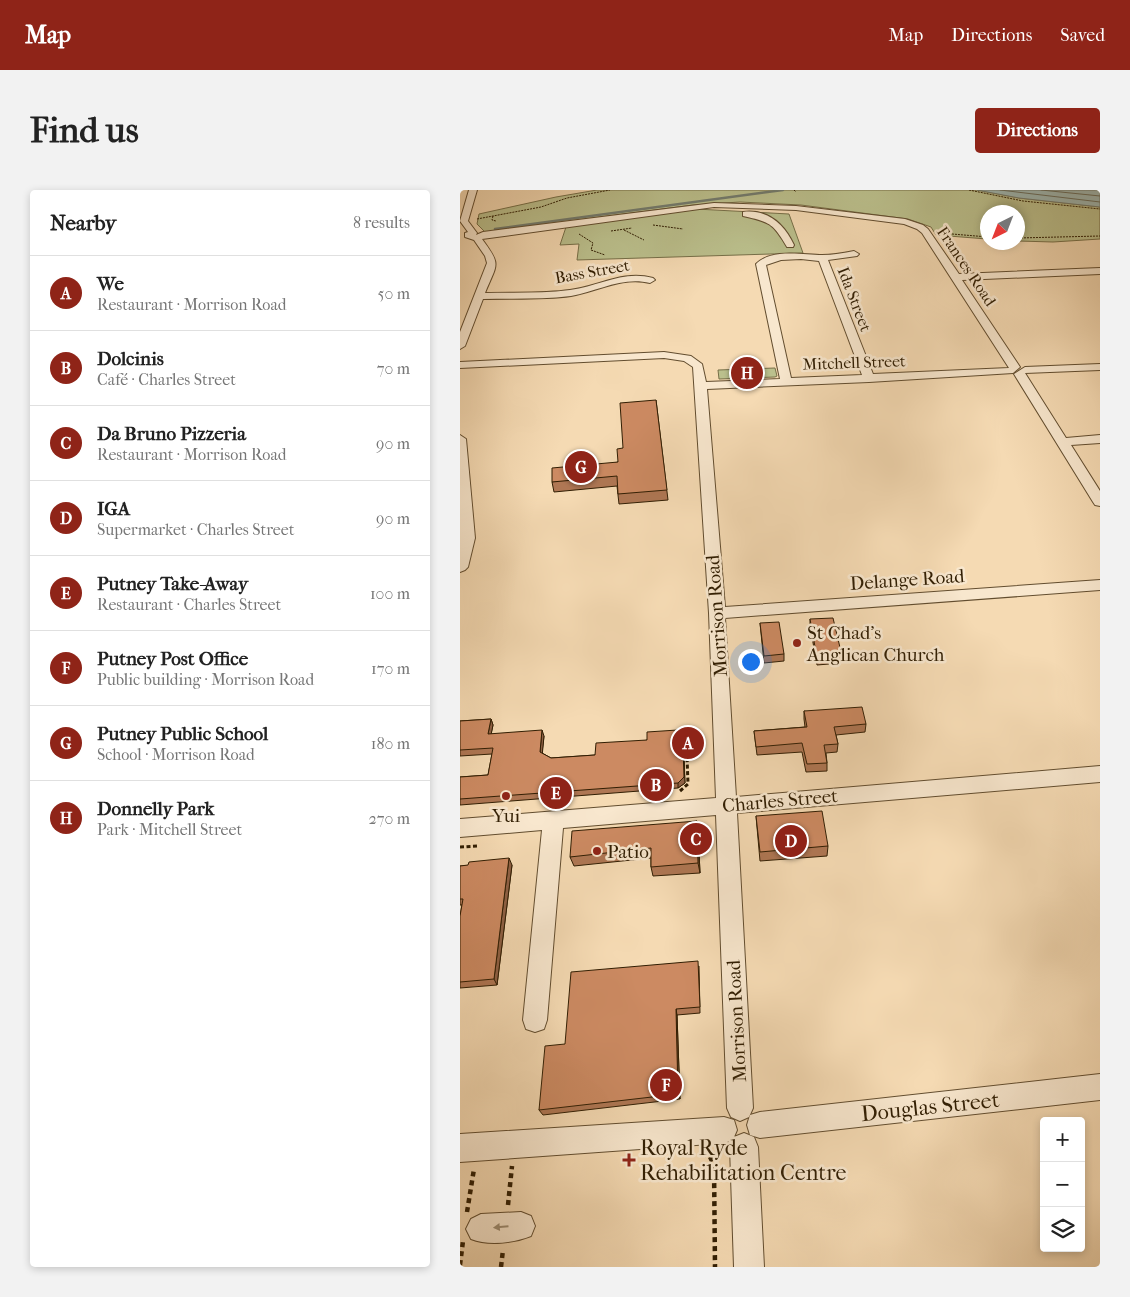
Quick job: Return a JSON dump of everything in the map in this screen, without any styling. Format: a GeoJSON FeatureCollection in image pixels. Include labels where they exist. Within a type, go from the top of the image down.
{"type":"FeatureCollection","features":[{"type":"Feature","properties":{"kind":"street"},"geometry":{"type":"LineString","coordinates":[[482,190],[473,191],[462,222],[490,256],[492,263],[460,347],[474,357],[494,362]]}},
{"type":"Feature","properties":{"kind":"street"},"geometry":{"type":"LineString","coordinates":[[725,205],[727,214],[757,216],[774,221],[784,230],[790,244]]}},
{"type":"Feature","properties":{"kind":"street","name":"Frances Road"},"geometry":{"type":"LineString","coordinates":[[472,235],[687,207],[725,205],[796,208],[881,218],[912,224],[925,232],[956,276],[1100,502]]}},
{"type":"Feature","properties":{"kind":"street"},"geometry":{"type":"LineString","coordinates":[[786,381],[761,264],[764,260],[774,258],[813,256],[823,259],[854,254]]}},
{"type":"Feature","properties":{"kind":"street","name":"Ida Street"},"geometry":{"type":"LineString","coordinates":[[823,259],[869,379]]}},
{"type":"Feature","properties":{"kind":"street"},"geometry":{"type":"LineString","coordinates":[[956,276],[1100,271]]}},
{"type":"Feature","properties":{"kind":"street","name":"Bass Street"},"geometry":{"type":"LineString","coordinates":[[480,296],[565,293],[585,290],[624,279],[644,278],[650,280]]}},
{"type":"Feature","properties":{"kind":"street","name":"Morrison Road"},"geometry":{"type":"LineString","coordinates":[[460,365],[672,355],[686,358],[698,366],[717,612],[750,1267]]}},
{"type":"Feature","properties":{"kind":"street","name":"Mitchell Street"},"geometry":{"type":"LineString","coordinates":[[701,386],[1100,367]]}},
{"type":"Feature","properties":{"kind":"street"},"geometry":{"type":"LineString","coordinates":[[460,439],[468,538],[460,567]]}},
{"type":"Feature","properties":{"kind":"street"},"geometry":{"type":"LineString","coordinates":[[1062,442],[1100,440]]}},
{"type":"Feature","properties":{"kind":"street","name":"Delange Road"},"geometry":{"type":"LineString","coordinates":[[717,612],[1100,585]]}},
{"type":"Feature","properties":{"kind":"street","name":"Charles Street"},"geometry":{"type":"LineString","coordinates":[[460,828],[726,804],[1100,774]]}},
{"type":"Feature","properties":{"kind":"street"},"geometry":{"type":"LineString","coordinates":[[535,1020],[553,820]]}},
{"type":"Feature","properties":{"kind":"street","name":"Douglas Street"},"geometry":{"type":"LineString","coordinates":[[462,1158],[1100,1086]]}},
{"type":"Feature","properties":{"kind":"path"},"geometry":{"type":"LineString","coordinates":[[477,219],[541,207],[566,198],[610,190]]}},
{"type":"Feature","properties":{"kind":"path"},"geometry":{"type":"LineString","coordinates":[[969,190],[1023,201],[1100,209]]}},
{"type":"Feature","properties":{"kind":"path"},"geometry":{"type":"LineString","coordinates":[[648,226],[663,225],[683,229]]}},
{"type":"Feature","properties":{"kind":"path"},"geometry":{"type":"LineString","coordinates":[[611,231],[636,228]]}},
{"type":"Feature","properties":{"kind":"path"},"geometry":{"type":"LineString","coordinates":[[623,230],[644,240]]}},
{"type":"Feature","properties":{"kind":"path"},"geometry":{"type":"LineString","coordinates":[[925,232],[980,236]]}},
{"type":"Feature","properties":{"kind":"path"},"geometry":{"type":"LineString","coordinates":[[576,233],[593,243],[591,250],[606,256]]}},
{"type":"Feature","properties":{"kind":"path"},"geometry":{"type":"LineString","coordinates":[[1025,238],[1100,236]]}},
{"type":"Feature","properties":{"kind":"path"},"geometry":{"type":"LineString","coordinates":[[680,791],[688,784],[687,757],[692,754],[701,753]]}},
{"type":"Feature","properties":{"kind":"path"},"geometry":{"type":"LineString","coordinates":[[693,1153],[702,1153],[710,1157],[714,1165],[716,1267]]}},
{"type":"Feature","properties":{"kind":"path"},"geometry":{"type":"LineString","coordinates":[[462,1158],[481,1165]]}},
{"type":"Feature","properties":{"kind":"path"},"geometry":{"type":"LineString","coordinates":[[501,1267],[503,1227],[512,1163],[504,1163]]}},
{"type":"Feature","properties":{"kind":"green space"},"geometry":{"type":"Polygon","coordinates":[[[597,190],[977,190],[1019,198],[1100,207],[1100,239],[1053,242],[1025,241],[1025,205],[980,205],[980,238],[936,235],[931,227],[908,219],[801,205],[740,202],[693,205],[485,232],[477,224],[479,214],[597,190]]]}},
{"type":"Feature","properties":{"kind":"green space"},"geometry":{"type":"Polygon","coordinates":[[[696,209],[789,214],[803,253],[577,260],[579,244],[560,245],[566,227],[696,209]]]}},
{"type":"Feature","properties":{"kind":"green space"},"geometry":{"type":"Polygon","coordinates":[[[775,368],[777,376],[775,377],[719,379],[718,370],[775,368]]]}},
{"type":"Feature","properties":{"kind":"water"},"geometry":{"type":"Polygon","coordinates":[[[977,190],[1100,190],[1100,207],[1019,198],[977,190]]]}},
{"type":"Feature","properties":{"kind":"building"},"geometry":{"type":"Polygon","coordinates":[[[656,400],[667,490],[618,494],[617,476],[552,482],[552,468],[618,462],[617,449],[623,448],[620,403],[656,400]]]}},
{"type":"Feature","properties":{"kind":"building"},"geometry":{"type":"Polygon","coordinates":[[[833,618],[842,656],[817,658],[810,619],[833,618]]]}},
{"type":"Feature","properties":{"kind":"building"},"geometry":{"type":"Polygon","coordinates":[[[779,622],[784,654],[764,656],[760,623],[779,622]]]}},
{"type":"Feature","properties":{"kind":"building"},"geometry":{"type":"Polygon","coordinates":[[[862,707],[866,724],[834,727],[838,744],[824,745],[827,763],[807,764],[802,743],[756,747],[754,731],[807,727],[804,711],[862,707]]]}},
{"type":"Feature","properties":{"kind":"building"},"geometry":{"type":"Polygon","coordinates":[[[491,719],[488,734],[542,730],[540,752],[551,758],[595,755],[596,743],[647,740],[647,732],[693,729],[694,745],[683,746],[684,777],[678,783],[460,799],[460,777],[488,775],[493,748],[460,750],[460,721],[491,719]]]}},
{"type":"Feature","properties":{"kind":"building"},"geometry":{"type":"Polygon","coordinates":[[[822,811],[828,846],[760,852],[756,816],[822,811]]]}},
{"type":"Feature","properties":{"kind":"building"},"geometry":{"type":"Polygon","coordinates":[[[697,821],[698,863],[651,867],[651,848],[570,857],[572,831],[697,821]]]}},
{"type":"Feature","properties":{"kind":"building"},"geometry":{"type":"Polygon","coordinates":[[[509,858],[494,979],[460,982],[460,916],[463,899],[460,899],[460,866],[468,865],[469,862],[509,858]]]}},
{"type":"Feature","properties":{"kind":"building"},"geometry":{"type":"Polygon","coordinates":[[[698,961],[700,1007],[676,1009],[678,1094],[539,1110],[545,1046],[565,1044],[571,972],[698,961]]]}},
{"type":"Feature","properties":{"kind":"waterway"},"geometry":{"type":"LineString","coordinates":[[495,229],[783,190]]}},
{"type":"Feature","properties":{"kind":"place","name":"Donnelly Park"},"geometry":{"type":"Point","coordinates":[747,373]}},
{"type":"Feature","properties":{"kind":"place","name":"Putney Public School"},"geometry":{"type":"Point","coordinates":[581,467]}},
{"type":"Feature","properties":{"kind":"place","name":"St Chad's Anglican Church"},"geometry":{"type":"Point","coordinates":[797,643]}},
{"type":"Feature","properties":{"kind":"place","name":"We"},"geometry":{"type":"Point","coordinates":[688,743]}},
{"type":"Feature","properties":{"kind":"place","name":"Dolcinis"},"geometry":{"type":"Point","coordinates":[656,785]}},
{"type":"Feature","properties":{"kind":"place","name":"Putney Take-Away"},"geometry":{"type":"Point","coordinates":[556,793]}},
{"type":"Feature","properties":{"kind":"place","name":"Yui"},"geometry":{"type":"Point","coordinates":[506,796]}},
{"type":"Feature","properties":{"kind":"place","name":"Da Bruno Pizzeria"},"geometry":{"type":"Point","coordinates":[696,839]}},
{"type":"Feature","properties":{"kind":"place","name":"IGA"},"geometry":{"type":"Point","coordinates":[791,841]}},
{"type":"Feature","properties":{"kind":"place","name":"Patio"},"geometry":{"type":"Point","coordinates":[597,851]}},
{"type":"Feature","properties":{"kind":"place","name":"Putney Post Office"},"geometry":{"type":"Point","coordinates":[666,1085]}},
{"type":"Feature","properties":{"kind":"place","name":"Royal Ryde Rehabilitation Centre"},"geometry":{"type":"Point","coordinates":[629,1160]}}]}
